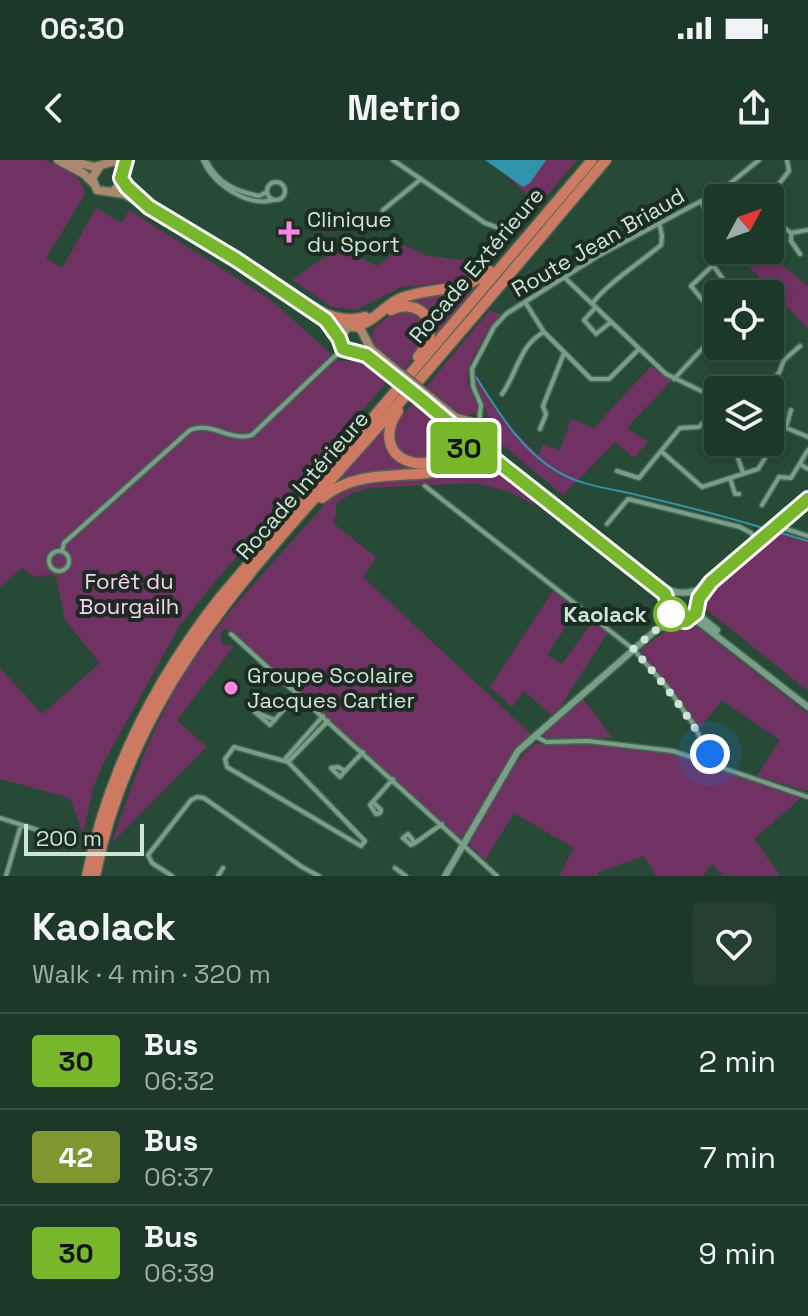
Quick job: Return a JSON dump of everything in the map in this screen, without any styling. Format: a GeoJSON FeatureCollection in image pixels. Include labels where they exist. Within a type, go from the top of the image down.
{"type":"FeatureCollection","features":[{"type":"Feature","properties":{"kind":"highway","name":"Rocade Extérieure"},"geometry":{"type":"LineString","coordinates":[[87,876],[99,825],[119,767],[160,683],[219,599],[592,160]]}},
{"type":"Feature","properties":{"kind":"highway","name":"Rocade Intérieure"},"geometry":{"type":"LineString","coordinates":[[95,876],[116,796],[154,711],[196,643],[277,543],[606,160]]}},
{"type":"Feature","properties":{"kind":"highway"},"geometry":{"type":"LineString","coordinates":[[279,288],[329,317],[346,320],[371,314],[393,298],[455,289],[477,280],[492,270],[512,249],[519,247]]}},
{"type":"Feature","properties":{"kind":"highway"},"geometry":{"type":"LineString","coordinates":[[352,327],[369,322],[395,301],[421,294]]}},
{"type":"Feature","properties":{"kind":"highway"},"geometry":{"type":"LineString","coordinates":[[366,338],[376,321],[393,308],[409,306],[423,313],[430,329],[428,340],[401,385]]}},
{"type":"Feature","properties":{"kind":"highway"},"geometry":{"type":"LineString","coordinates":[[442,352],[393,417],[389,441],[398,456],[417,464],[438,459],[452,446],[457,434]]}},
{"type":"Feature","properties":{"kind":"highway"},"geometry":{"type":"LineString","coordinates":[[418,473],[470,449]]}},
{"type":"Feature","properties":{"kind":"highway"},"geometry":{"type":"LineString","coordinates":[[277,543],[284,540],[335,488],[365,478],[435,471],[473,458],[492,462],[519,479]]}},
{"type":"Feature","properties":{"kind":"main road"},"geometry":{"type":"LineString","coordinates":[[58,160],[84,174],[101,192],[124,194],[149,207],[326,320],[352,327],[366,338],[371,349],[393,372]]}},
{"type":"Feature","properties":{"kind":"main road"},"geometry":{"type":"LineString","coordinates":[[68,160],[86,166],[116,167],[127,187],[149,207]]}},
{"type":"Feature","properties":{"kind":"main road"},"geometry":{"type":"LineString","coordinates":[[93,183],[93,173],[103,165],[119,160]]}},
{"type":"Feature","properties":{"kind":"main road"},"geometry":{"type":"LineString","coordinates":[[112,192],[119,186],[126,160]]}},
{"type":"Feature","properties":{"kind":"main road"},"geometry":{"type":"LineString","coordinates":[[326,320],[344,348],[366,355],[456,418],[475,420],[484,428],[489,448],[543,497]]}},
{"type":"Feature","properties":{"kind":"main road"},"geometry":{"type":"LineString","coordinates":[[344,348],[352,327]]}},
{"type":"Feature","properties":{"kind":"main road"},"geometry":{"type":"LineString","coordinates":[[344,348],[363,348],[366,338]]}},
{"type":"Feature","properties":{"kind":"main road"},"geometry":{"type":"LineString","coordinates":[[423,396],[451,424],[459,444],[485,452],[665,594],[669,610],[656,630]]}},
{"type":"Feature","properties":{"kind":"main road"},"geometry":{"type":"LineString","coordinates":[[457,434],[460,426],[475,420]]}},
{"type":"Feature","properties":{"kind":"main road"},"geometry":{"type":"LineString","coordinates":[[470,449],[482,445],[485,437]]}},
{"type":"Feature","properties":{"kind":"main road"},"geometry":{"type":"LineString","coordinates":[[636,573],[671,592],[697,591],[808,499]]}},
{"type":"Feature","properties":{"kind":"main road"},"geometry":{"type":"LineString","coordinates":[[690,619],[711,582]]}},
{"type":"Feature","properties":{"kind":"main road"},"geometry":{"type":"LineString","coordinates":[[689,592],[698,605],[700,616],[808,704]]}},
{"type":"Feature","properties":{"kind":"main road"},"geometry":{"type":"LineString","coordinates":[[669,601],[676,593]]}},
{"type":"Feature","properties":{"kind":"main road"},"geometry":{"type":"LineString","coordinates":[[669,610],[678,620]]}},
{"type":"Feature","properties":{"kind":"main road"},"geometry":{"type":"LineString","coordinates":[[445,876],[512,759],[656,630],[678,620],[696,620],[808,704]]}},
{"type":"Feature","properties":{"kind":"street"},"geometry":{"type":"LineString","coordinates":[[205,160],[213,174],[233,189],[259,196],[267,192],[274,182],[284,187],[283,197],[257,200],[221,185],[213,178],[205,160]]}},
{"type":"Feature","properties":{"kind":"street"},"geometry":{"type":"LineString","coordinates":[[393,160],[485,223],[502,229]]}},
{"type":"Feature","properties":{"kind":"street","name":"Route Jean Briaud"},"geometry":{"type":"LineString","coordinates":[[475,420],[480,400],[471,378],[472,369],[494,327],[506,314],[659,222],[725,188],[759,160]]}},
{"type":"Feature","properties":{"kind":"street"},"geometry":{"type":"LineString","coordinates":[[779,184],[789,171],[787,160]]}},
{"type":"Feature","properties":{"kind":"street"},"geometry":{"type":"LineString","coordinates":[[383,210],[421,179]]}},
{"type":"Feature","properties":{"kind":"street"},"geometry":{"type":"LineString","coordinates":[[267,192],[273,200]]}},
{"type":"Feature","properties":{"kind":"street"},"geometry":{"type":"LineString","coordinates":[[701,201],[704,207]]}},
{"type":"Feature","properties":{"kind":"street"},"geometry":{"type":"LineString","coordinates":[[611,322],[596,334],[584,320],[600,292],[661,245],[659,222]]}},
{"type":"Feature","properties":{"kind":"street"},"geometry":{"type":"LineString","coordinates":[[784,228],[791,233],[808,230]]}},
{"type":"Feature","properties":{"kind":"street"},"geometry":{"type":"LineString","coordinates":[[791,233],[791,241],[800,254]]}},
{"type":"Feature","properties":{"kind":"street"},"geometry":{"type":"LineString","coordinates":[[704,301],[691,286],[713,265],[724,280]]}},
{"type":"Feature","properties":{"kind":"street"},"geometry":{"type":"LineString","coordinates":[[564,277],[674,379],[704,393]]}},
{"type":"Feature","properties":{"kind":"street"},"geometry":{"type":"LineString","coordinates":[[525,302],[544,332],[591,379],[609,379],[639,349]]}},
{"type":"Feature","properties":{"kind":"street"},"geometry":{"type":"LineString","coordinates":[[502,394],[513,380],[515,365],[537,336],[544,332]]}},
{"type":"Feature","properties":{"kind":"street"},"geometry":{"type":"LineString","coordinates":[[776,376],[784,360],[800,346]]}},
{"type":"Feature","properties":{"kind":"street"},"geometry":{"type":"LineString","coordinates":[[674,379],[704,347]]}},
{"type":"Feature","properties":{"kind":"street"},"geometry":{"type":"LineString","coordinates":[[62,551],[64,543],[190,430],[199,426],[238,437],[252,435],[344,348]]}},
{"type":"Feature","properties":{"kind":"street"},"geometry":{"type":"LineString","coordinates":[[540,429],[546,414],[543,406],[564,353]]}},
{"type":"Feature","properties":{"kind":"street"},"geometry":{"type":"LineString","coordinates":[[791,410],[784,427],[808,437]]}},
{"type":"Feature","properties":{"kind":"street"},"geometry":{"type":"LineString","coordinates":[[617,471],[639,478],[680,428],[699,427],[704,421]]}},
{"type":"Feature","properties":{"kind":"street"},"geometry":{"type":"LineString","coordinates":[[762,505],[779,477],[791,478],[808,450]]}},
{"type":"Feature","properties":{"kind":"street"},"geometry":{"type":"LineString","coordinates":[[661,451],[702,487],[758,469],[766,456]]}},
{"type":"Feature","properties":{"kind":"street"},"geometry":{"type":"LineString","coordinates":[[737,456],[743,473]]}},
{"type":"Feature","properties":{"kind":"street"},"geometry":{"type":"LineString","coordinates":[[800,464],[808,469]]}},
{"type":"Feature","properties":{"kind":"street"},"geometry":{"type":"LineString","coordinates":[[730,478],[735,494],[739,494]]}},
{"type":"Feature","properties":{"kind":"street"},"geometry":{"type":"LineString","coordinates":[[425,486],[633,649],[667,687],[694,725],[713,764]]}},
{"type":"Feature","properties":{"kind":"street"},"geometry":{"type":"LineString","coordinates":[[607,524],[628,499],[740,527],[757,541]]}},
{"type":"Feature","properties":{"kind":"street"},"geometry":{"type":"LineString","coordinates":[[776,524],[808,536]]}},
{"type":"Feature","properties":{"kind":"street"},"geometry":{"type":"LineString","coordinates":[[54,551],[62,551],[68,556],[68,565],[56,571],[50,567],[49,556],[54,551]]}},
{"type":"Feature","properties":{"kind":"street"},"geometry":{"type":"LineString","coordinates":[[231,634],[497,876]]}},
{"type":"Feature","properties":{"kind":"street"},"geometry":{"type":"LineString","coordinates":[[275,720],[298,694]]}},
{"type":"Feature","properties":{"kind":"street"},"geometry":{"type":"LineString","coordinates":[[286,761],[323,716]]}},
{"type":"Feature","properties":{"kind":"street"},"geometry":{"type":"LineString","coordinates":[[286,761],[328,721]]}},
{"type":"Feature","properties":{"kind":"street"},"geometry":{"type":"LineString","coordinates":[[535,736],[546,742],[588,741],[673,751],[808,797]]}},
{"type":"Feature","properties":{"kind":"street"},"geometry":{"type":"LineString","coordinates":[[234,747],[286,761],[355,831],[365,841],[361,846],[225,763],[234,747]]}},
{"type":"Feature","properties":{"kind":"street"},"geometry":{"type":"LineString","coordinates":[[345,771],[363,752]]}},
{"type":"Feature","properties":{"kind":"street"},"geometry":{"type":"LineString","coordinates":[[373,802],[393,779]]}},
{"type":"Feature","properties":{"kind":"street"},"geometry":{"type":"LineString","coordinates":[[172,876],[152,863],[148,855],[191,800],[197,797],[204,798],[319,876]]}},
{"type":"Feature","properties":{"kind":"street"},"geometry":{"type":"LineString","coordinates":[[0,818],[44,832]]}},
{"type":"Feature","properties":{"kind":"street"},"geometry":{"type":"LineString","coordinates":[[415,843],[442,824]]}},
{"type":"Feature","properties":{"kind":"street"},"geometry":{"type":"LineString","coordinates":[[6,876],[21,825]]}},
{"type":"Feature","properties":{"kind":"street"},"geometry":{"type":"LineString","coordinates":[[348,838],[354,837],[355,831]]}},
{"type":"Feature","properties":{"kind":"street"},"geometry":{"type":"LineString","coordinates":[[296,876],[302,867]]}},
{"type":"Feature","properties":{"kind":"street"},"geometry":{"type":"LineString","coordinates":[[218,876],[223,868]]}},
{"type":"Feature","properties":{"kind":"street"},"geometry":{"type":"LineString","coordinates":[[395,868],[406,876]]}},
{"type":"Feature","properties":{"kind":"green space","name":"Forêt du Bourgailh"},"geometry":{"type":"Polygon","coordinates":[[[0,160],[45,160],[65,168],[81,183],[84,196],[46,258],[62,268],[96,208],[122,223],[129,210],[270,299],[339,361],[361,361],[386,383],[179,627],[103,764],[93,788],[83,834],[70,798],[0,779],[0,668],[42,714],[100,663],[65,620],[56,577],[50,574],[35,576],[22,568],[0,587],[0,160]]]}},
{"type":"Feature","properties":{"kind":"green space"},"geometry":{"type":"Polygon","coordinates":[[[489,160],[577,160],[539,205],[489,160]]]}},
{"type":"Feature","properties":{"kind":"green space"},"geometry":{"type":"Polygon","coordinates":[[[404,245],[425,255],[487,264],[468,278],[452,283],[401,287],[356,310],[332,307],[292,280],[332,254],[350,254],[377,266],[404,245]]]}},
{"type":"Feature","properties":{"kind":"green space"},"geometry":{"type":"Polygon","coordinates":[[[747,264],[781,264],[808,286],[808,329],[784,304],[784,280],[762,280],[747,264]]]}},
{"type":"Feature","properties":{"kind":"green space"},"geometry":{"type":"Polygon","coordinates":[[[485,278],[431,341],[429,317],[395,304],[485,278]]]}},
{"type":"Feature","properties":{"kind":"green space"},"geometry":{"type":"Polygon","coordinates":[[[396,310],[416,311],[427,326],[423,345],[404,370],[370,341],[374,328],[396,310]]]}},
{"type":"Feature","properties":{"kind":"green space"},"geometry":{"type":"Polygon","coordinates":[[[490,310],[500,315],[469,367],[468,384],[475,398],[477,413],[461,416],[425,388],[490,310]]]}},
{"type":"Feature","properties":{"kind":"green space"},"geometry":{"type":"Polygon","coordinates":[[[478,366],[477,377],[505,422],[538,455],[543,444],[560,450],[571,419],[594,428],[651,366],[671,381],[627,428],[648,442],[634,458],[615,442],[563,495],[495,439],[475,382],[478,366]]]}},
{"type":"Feature","properties":{"kind":"green space"},"geometry":{"type":"Polygon","coordinates":[[[415,401],[449,429],[452,437],[429,458],[408,456],[394,442],[395,427],[415,401]]]}},
{"type":"Feature","properties":{"kind":"green space"},"geometry":{"type":"Polygon","coordinates":[[[389,420],[390,450],[433,465],[333,485],[389,420]]]}},
{"type":"Feature","properties":{"kind":"green space"},"geometry":{"type":"Polygon","coordinates":[[[470,465],[494,469],[533,497],[534,505],[510,492],[475,483],[370,488],[352,493],[336,504],[333,523],[376,557],[363,577],[531,734],[512,759],[463,843],[225,629],[220,634],[222,644],[234,646],[177,720],[207,747],[112,843],[148,746],[183,676],[228,615],[325,504],[351,487],[364,483],[434,477],[470,465]]]}},
{"type":"Feature","properties":{"kind":"green space"},"geometry":{"type":"Polygon","coordinates":[[[776,532],[808,542],[808,691],[706,609],[708,599],[723,578],[776,532]]]}},
{"type":"Feature","properties":{"kind":"green space"},"geometry":{"type":"Polygon","coordinates":[[[554,589],[578,608],[547,655],[562,664],[593,621],[608,632],[559,709],[551,715],[524,691],[512,707],[490,687],[554,589]]]}},
{"type":"Feature","properties":{"kind":"green space"},"geometry":{"type":"Polygon","coordinates":[[[696,626],[808,714],[806,791],[757,776],[780,740],[722,700],[700,728],[640,650],[672,627],[679,630],[696,626]]]}},
{"type":"Feature","properties":{"kind":"green space"},"geometry":{"type":"Polygon","coordinates":[[[583,699],[613,738],[546,738],[543,735],[583,699]]]}},
{"type":"Feature","properties":{"kind":"green space"},"geometry":{"type":"Polygon","coordinates":[[[535,744],[589,744],[670,752],[802,797],[754,839],[781,876],[724,876],[712,864],[703,876],[656,876],[644,856],[599,872],[597,876],[559,876],[574,848],[514,813],[485,860],[470,845],[469,839],[515,763],[535,744]]]}},
{"type":"Feature","properties":{"kind":"water"},"geometry":{"type":"Polygon","coordinates":[[[485,160],[546,160],[530,183],[523,187],[485,160]]]}},
{"type":"Feature","properties":{"kind":"waterway"},"geometry":{"type":"LineString","coordinates":[[476,377],[523,443],[560,473],[588,484],[763,528]]}},
{"type":"Feature","properties":{"kind":"waterway"},"geometry":{"type":"LineString","coordinates":[[778,532],[808,541]]}},
{"type":"Feature","properties":{"kind":"bus line","name":"30"},"geometry":{"type":"LineString","coordinates":[[126,160],[121,178],[149,207],[237,260],[326,320],[343,349],[366,355],[420,398],[451,424],[459,444],[470,450],[485,452],[665,594],[669,610],[678,620],[686,621],[694,617],[699,598],[711,582],[808,499]]}},
{"type":"Feature","properties":{"kind":"place","name":"Clinique du Sport"},"geometry":{"type":"Point","coordinates":[289,232]}},
{"type":"Feature","properties":{"kind":"place","name":"Kaolack"},"geometry":{"type":"Point","coordinates":[671,614]}},
{"type":"Feature","properties":{"kind":"place","name":"Groupe Scolaire Jacques Cartier"},"geometry":{"type":"Point","coordinates":[231,688]}},
{"type":"Feature","properties":{"kind":"route"},"geometry":{"type":"LineString","coordinates":[[671,614],[669,610],[656,630],[633,649],[667,687],[710,754]]}}]}
